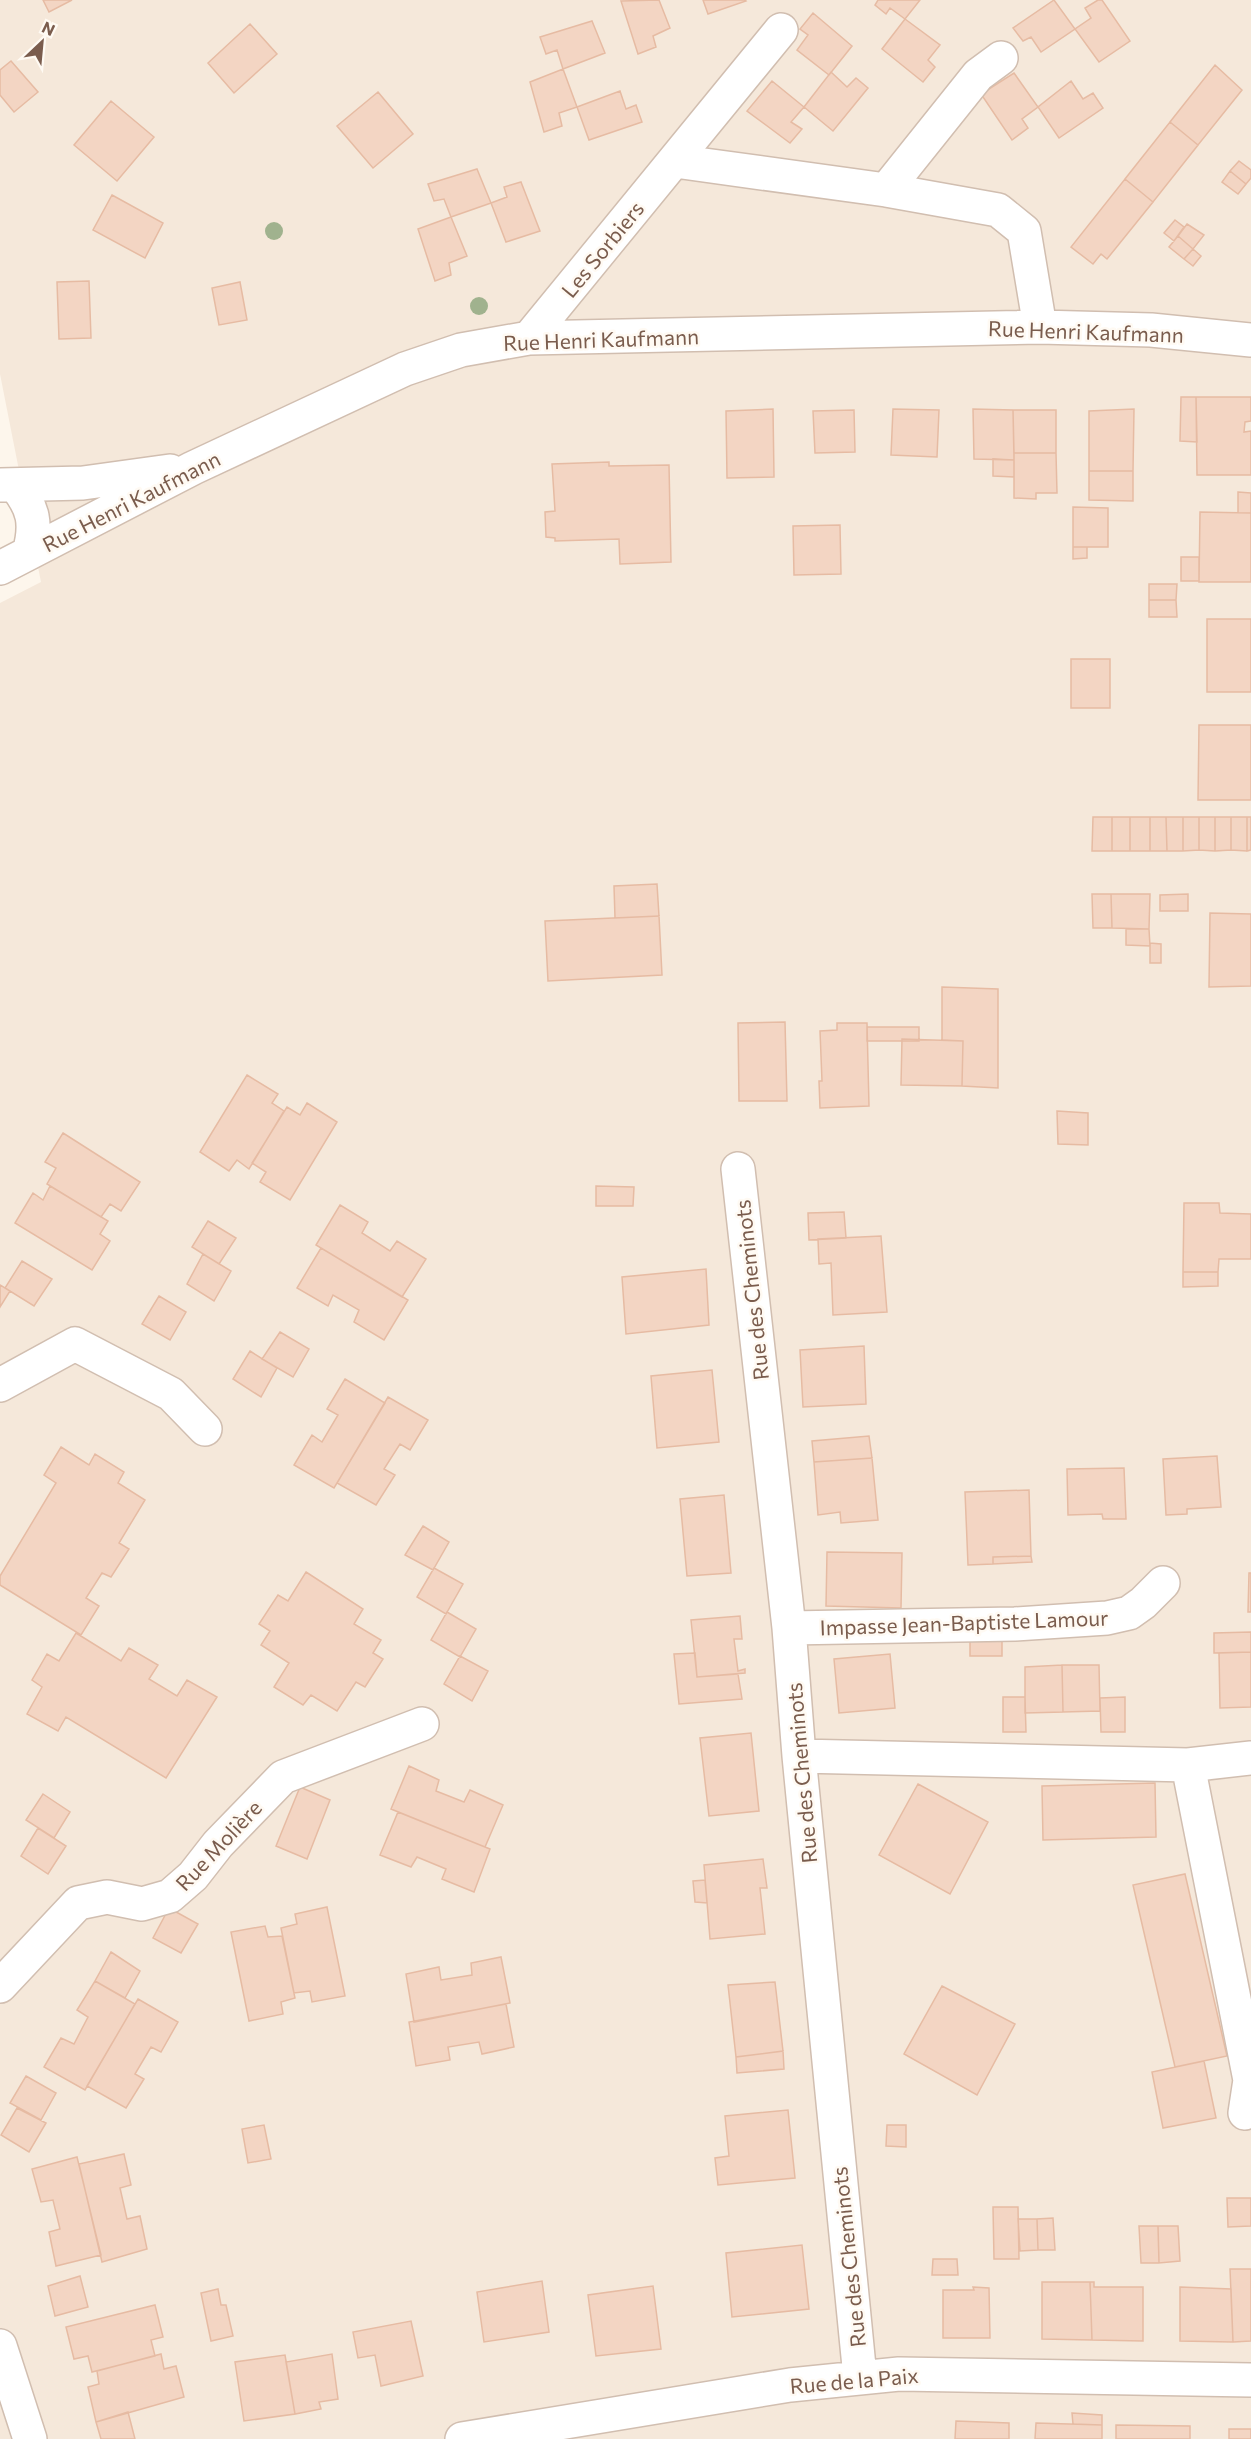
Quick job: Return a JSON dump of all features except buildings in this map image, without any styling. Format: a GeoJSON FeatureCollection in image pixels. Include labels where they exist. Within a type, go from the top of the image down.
{"type":"FeatureCollection","features":[{"type":"Feature","properties":{"kind":"street","name":"Les Sorbiers"},"geometry":{"type":"LineString","coordinates":[[530,338],[781,30]]}},
{"type":"Feature","properties":{"kind":"street"},"geometry":{"type":"LineString","coordinates":[[886,190],[978,75],[1001,58]]}},
{"type":"Feature","properties":{"kind":"street"},"geometry":{"type":"LineString","coordinates":[[675,161],[886,190],[998,210],[1024,231],[1040,327]]}},
{"type":"Feature","properties":{"kind":"street","name":"Rue Henri Kaufmann"},"geometry":{"type":"LineString","coordinates":[[0,568],[193,468],[414,365],[460,350],[530,338],[1040,327],[1151,330],[1251,340]]}},
{"type":"Feature","properties":{"kind":"street"},"geometry":{"type":"LineString","coordinates":[[7,485],[83,483],[193,468]]}},
{"type":"Feature","properties":{"kind":"street"},"geometry":{"type":"LineString","coordinates":[[7,485],[28,501],[33,521],[33,540],[29,553]]}},
{"type":"Feature","properties":{"kind":"street","name":"Rue des Cheminots"},"geometry":{"type":"LineString","coordinates":[[738,1169],[789,1628],[799,1756],[860,2377]]}},
{"type":"Feature","properties":{"kind":"street"},"geometry":{"type":"LineString","coordinates":[[0,1385],[75,1344],[171,1394],[205,1429]]}},
{"type":"Feature","properties":{"kind":"street","name":"Impasse Jean-Baptiste Lamour"},"geometry":{"type":"LineString","coordinates":[[789,1628],[1015,1624],[1107,1617],[1129,1613],[1163,1583]]}},
{"type":"Feature","properties":{"kind":"street","name":"Rue Molière"},"geometry":{"type":"LineString","coordinates":[[0,1986],[78,1903],[107,1897],[142,1904],[170,1896],[193,1876],[218,1844],[283,1777],[422,1724]]}},
{"type":"Feature","properties":{"kind":"street"},"geometry":{"type":"LineString","coordinates":[[799,1756],[1188,1765],[1251,1758]]}},
{"type":"Feature","properties":{"kind":"street"},"geometry":{"type":"LineString","coordinates":[[1188,1765],[1250,2080],[1245,2113]]}},
{"type":"Feature","properties":{"kind":"street"},"geometry":{"type":"LineString","coordinates":[[0,2346],[30,2439]]}},
{"type":"Feature","properties":{"kind":"street","name":"Rue de la Paix"},"geometry":{"type":"LineString","coordinates":[[462,2439],[790,2385],[860,2377],[930,2374],[1251,2380]]}},
{"type":"Feature","properties":{"kind":"shaded area"},"geometry":{"type":"Polygon","coordinates":[[[0,0],[1251,0],[1251,2439],[0,2439],[0,603],[41,582],[0,374],[0,0]]]}}]}
